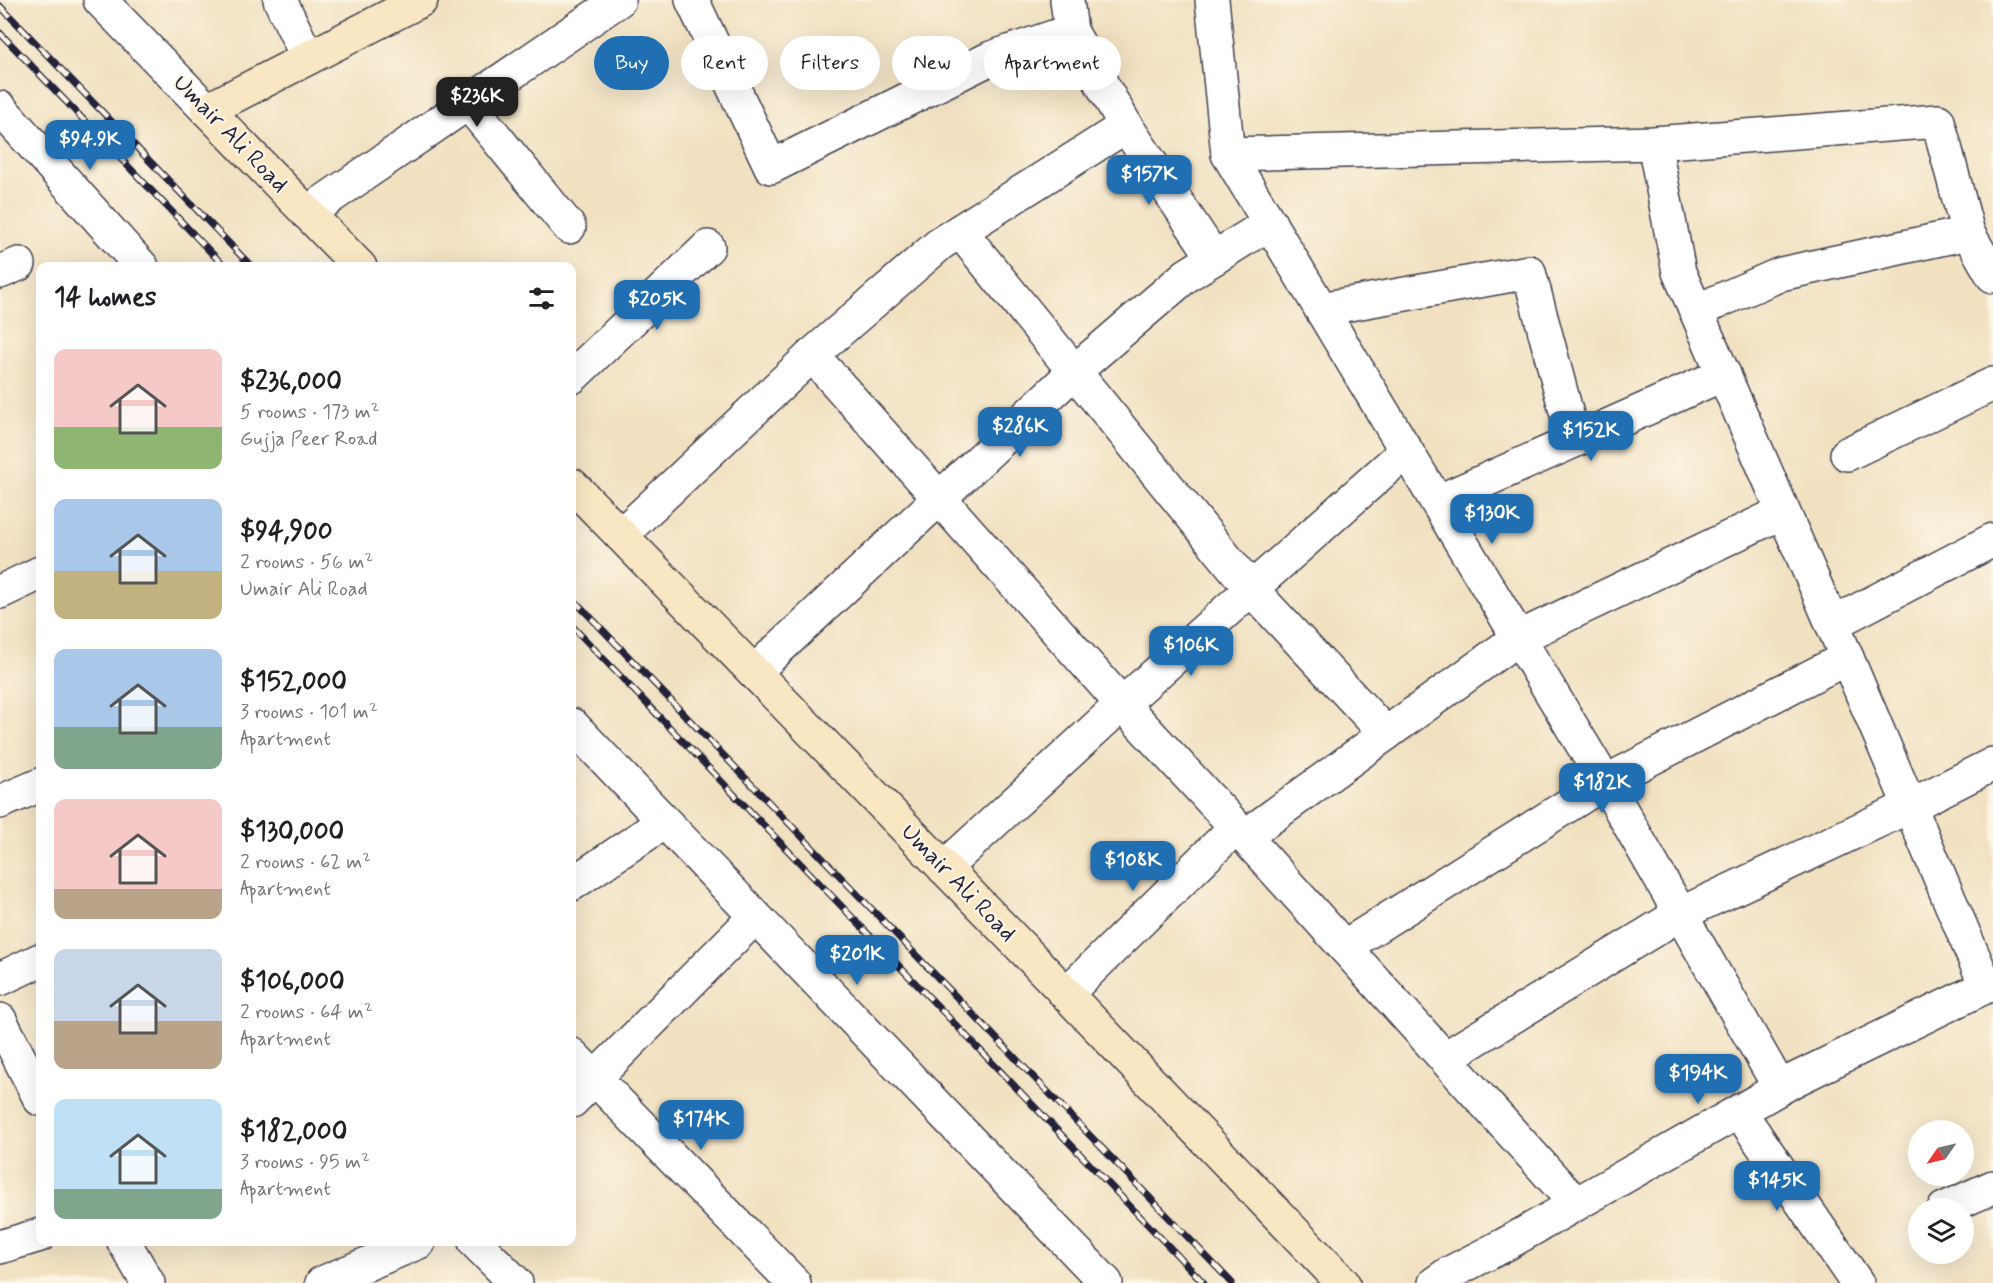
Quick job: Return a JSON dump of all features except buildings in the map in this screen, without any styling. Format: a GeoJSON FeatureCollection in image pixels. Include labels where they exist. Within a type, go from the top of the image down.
{"type":"FeatureCollection","features":[{"type":"Feature","properties":{"kind":"street","name":"Umair Ali Road"},"geometry":{"type":"LineString","coordinates":[[100,0],[355,262]]}},
{"type":"Feature","properties":{"kind":"street"},"geometry":{"type":"LineString","coordinates":[[280,0],[308,58]]}},
{"type":"Feature","properties":{"kind":"street"},"geometry":{"type":"LineString","coordinates":[[207,110],[421,0]]}},
{"type":"Feature","properties":{"kind":"street"},"geometry":{"type":"LineString","coordinates":[[308,213],[619,0]]}},
{"type":"Feature","properties":{"kind":"street"},"geometry":{"type":"LineString","coordinates":[[692,0],[771,167],[991,58],[1069,16],[1126,126],[1214,258]]}},
{"type":"Feature","properties":{"kind":"street"},"geometry":{"type":"LineString","coordinates":[[1212,0],[1228,154],[1605,782],[1780,1088]]}},
{"type":"Feature","properties":{"kind":"street"},"geometry":{"type":"LineString","coordinates":[[468,103],[569,227]]}},
{"type":"Feature","properties":{"kind":"street"},"geometry":{"type":"LineString","coordinates":[[0,108],[138,262]]}},
{"type":"Feature","properties":{"kind":"street"},"geometry":{"type":"LineString","coordinates":[[1228,154],[1654,143],[1938,122],[1968,233],[1993,276]]}},
{"type":"Feature","properties":{"kind":"street"},"geometry":{"type":"LineString","coordinates":[[621,535],[812,355],[940,243],[1126,126]]}},
{"type":"Feature","properties":{"kind":"street"},"geometry":{"type":"LineString","coordinates":[[1435,1283],[1780,1088],[1990,984],[1910,806],[1679,272],[1654,143]]}},
{"type":"Feature","properties":{"kind":"street"},"geometry":{"type":"LineString","coordinates":[[754,672],[1075,371],[1187,275],[1270,223]]}},
{"type":"Feature","properties":{"kind":"street"},"geometry":{"type":"LineString","coordinates":[[960,231],[1252,590],[1386,734]]}},
{"type":"Feature","properties":{"kind":"street"},"geometry":{"type":"LineString","coordinates":[[1696,311],[1781,274],[1968,233]]}},
{"type":"Feature","properties":{"kind":"street"},"geometry":{"type":"LineString","coordinates":[[576,373],[708,247]]}},
{"type":"Feature","properties":{"kind":"street"},"geometry":{"type":"LineString","coordinates":[[1321,309],[1529,272],[1574,441]]}},
{"type":"Feature","properties":{"kind":"street"},"geometry":{"type":"LineString","coordinates":[[812,355],[1122,704],[1576,1204]]}},
{"type":"Feature","properties":{"kind":"street"},"geometry":{"type":"LineString","coordinates":[[1437,502],[1724,374]]}},
{"type":"Feature","properties":{"kind":"street"},"geometry":{"type":"LineString","coordinates":[[1847,454],[1993,384]]}},
{"type":"Feature","properties":{"kind":"street"},"geometry":{"type":"LineString","coordinates":[[944,868],[1122,704],[1406,451]]}},
{"type":"Feature","properties":{"kind":"street","name":"Umair Ali Road"},"geometry":{"type":"LineString","coordinates":[[576,489],[1343,1283]]}},
{"type":"Feature","properties":{"kind":"street"},"geometry":{"type":"LineString","coordinates":[[1066,994],[1240,832],[1386,734],[1518,638],[1783,512]]}},
{"type":"Feature","properties":{"kind":"street"},"geometry":{"type":"LineString","coordinates":[[1832,624],[1993,540]]}},
{"type":"Feature","properties":{"kind":"street"},"geometry":{"type":"LineString","coordinates":[[0,592],[36,575]]}},
{"type":"Feature","properties":{"kind":"street"},"geometry":{"type":"LineString","coordinates":[[1344,947],[1605,782],[1847,658]]}},
{"type":"Feature","properties":{"kind":"street"},"geometry":{"type":"LineString","coordinates":[[576,729],[1106,1283]]}},
{"type":"Feature","properties":{"kind":"street"},"geometry":{"type":"LineString","coordinates":[[1445,1058],[1680,914],[1910,806],[1993,764]]}},
{"type":"Feature","properties":{"kind":"street"},"geometry":{"type":"LineString","coordinates":[[0,802],[36,787]]}},
{"type":"Feature","properties":{"kind":"street"},"geometry":{"type":"LineString","coordinates":[[576,881],[664,822]]}},
{"type":"Feature","properties":{"kind":"street"},"geometry":{"type":"LineString","coordinates":[[576,1088],[583,1066],[755,917]]}},
{"type":"Feature","properties":{"kind":"street"},"geometry":{"type":"LineString","coordinates":[[0,979],[36,962]]}},
{"type":"Feature","properties":{"kind":"street"},"geometry":{"type":"LineString","coordinates":[[0,1020],[36,1091]]}},
{"type":"Feature","properties":{"kind":"street"},"geometry":{"type":"LineString","coordinates":[[583,1066],[794,1283]]}},
{"type":"Feature","properties":{"kind":"street"},"geometry":{"type":"LineString","coordinates":[[1739,1111],[1857,1283]]}},
{"type":"Feature","properties":{"kind":"street"},"geometry":{"type":"LineString","coordinates":[[1967,1198],[1993,1186]]}},
{"type":"Feature","properties":{"kind":"street"},"geometry":{"type":"LineString","coordinates":[[0,1247],[36,1236]]}},
{"type":"Feature","properties":{"kind":"street"},"geometry":{"type":"LineString","coordinates":[[126,1246],[148,1283]]}},
{"type":"Feature","properties":{"kind":"street"},"geometry":{"type":"LineString","coordinates":[[322,1283],[410,1246]]}},
{"type":"Feature","properties":{"kind":"street"},"geometry":{"type":"LineString","coordinates":[[479,1246],[516,1283]]}},
{"type":"Feature","properties":{"kind":"railway"},"geometry":{"type":"LineString","coordinates":[[0,6],[247,262]]}},
{"type":"Feature","properties":{"kind":"railway"},"geometry":{"type":"LineString","coordinates":[[0,33],[220,262]]}},
{"type":"Feature","properties":{"kind":"railway"},"geometry":{"type":"LineString","coordinates":[[576,602],[1232,1283]]}},
{"type":"Feature","properties":{"kind":"railway"},"geometry":{"type":"LineString","coordinates":[[576,630],[1204,1283]]}}]}
